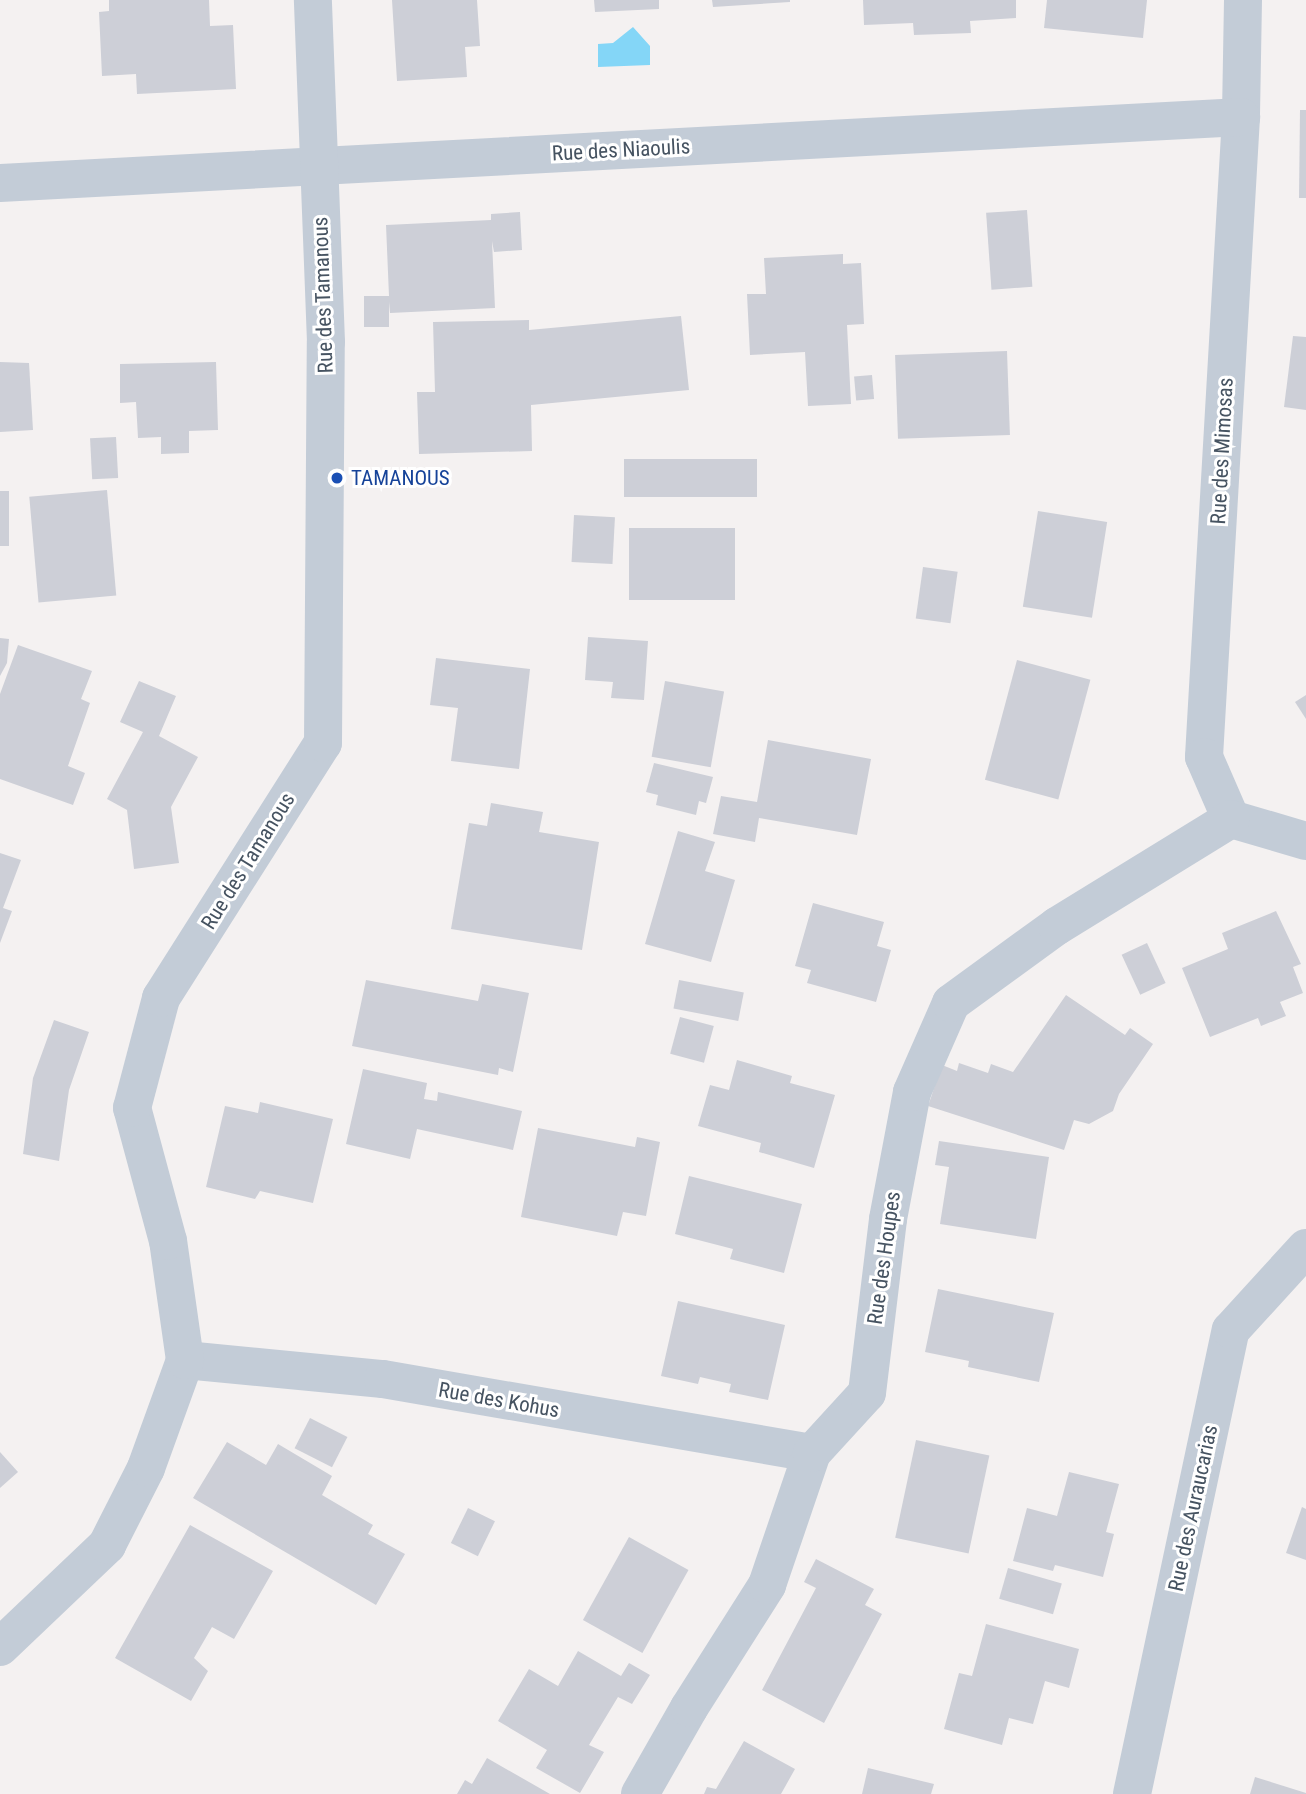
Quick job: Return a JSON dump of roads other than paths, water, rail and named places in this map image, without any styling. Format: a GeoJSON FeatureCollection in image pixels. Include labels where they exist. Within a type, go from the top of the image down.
{"type":"FeatureCollection","features":[{"type":"Feature","properties":{"kind":"street","name":"Rue des Tamanous"},"geometry":{"type":"LineString","coordinates":[[0,1647],[107,1545],[146,1468],[185,1360],[168,1241],[132,1108],[161,998],[323,743],[326,342],[313,0]]}},
{"type":"Feature","properties":{"kind":"street","name":"Rue des Mimosas"},"geometry":{"type":"LineString","coordinates":[[1231,819],[1204,757],[1241,117],[1243,0]]}},
{"type":"Feature","properties":{"kind":"street","name":"Rue des Niaoulis"},"geometry":{"type":"LineString","coordinates":[[0,183],[1241,117]]}},
{"type":"Feature","properties":{"kind":"street"},"geometry":{"type":"LineString","coordinates":[[1231,819],[1306,841]]}},
{"type":"Feature","properties":{"kind":"street","name":"Rue des Houpes"},"geometry":{"type":"LineString","coordinates":[[640,1794],[689,1708],[767,1585],[812,1453],[867,1394],[888,1219],[912,1092],[951,1003],[1056,926],[1231,819]]}},
{"type":"Feature","properties":{"kind":"street","name":"Rue des Auraucarias"},"geometry":{"type":"LineString","coordinates":[[1132,1794],[1231,1330],[1306,1248]]}},
{"type":"Feature","properties":{"kind":"street","name":"Rue des Kohus"},"geometry":{"type":"LineString","coordinates":[[185,1360],[383,1379],[812,1453]]}},
{"type":"Feature","properties":{"kind":"water"},"geometry":{"type":"Polygon","coordinates":[[[633,27],[650,46],[650,65],[598,67],[598,44],[613,43],[633,27]]]}},
{"type":"Feature","properties":{"kind":"place","name":"TAMANOUS"},"geometry":{"type":"Point","coordinates":[337,478]}}]}
